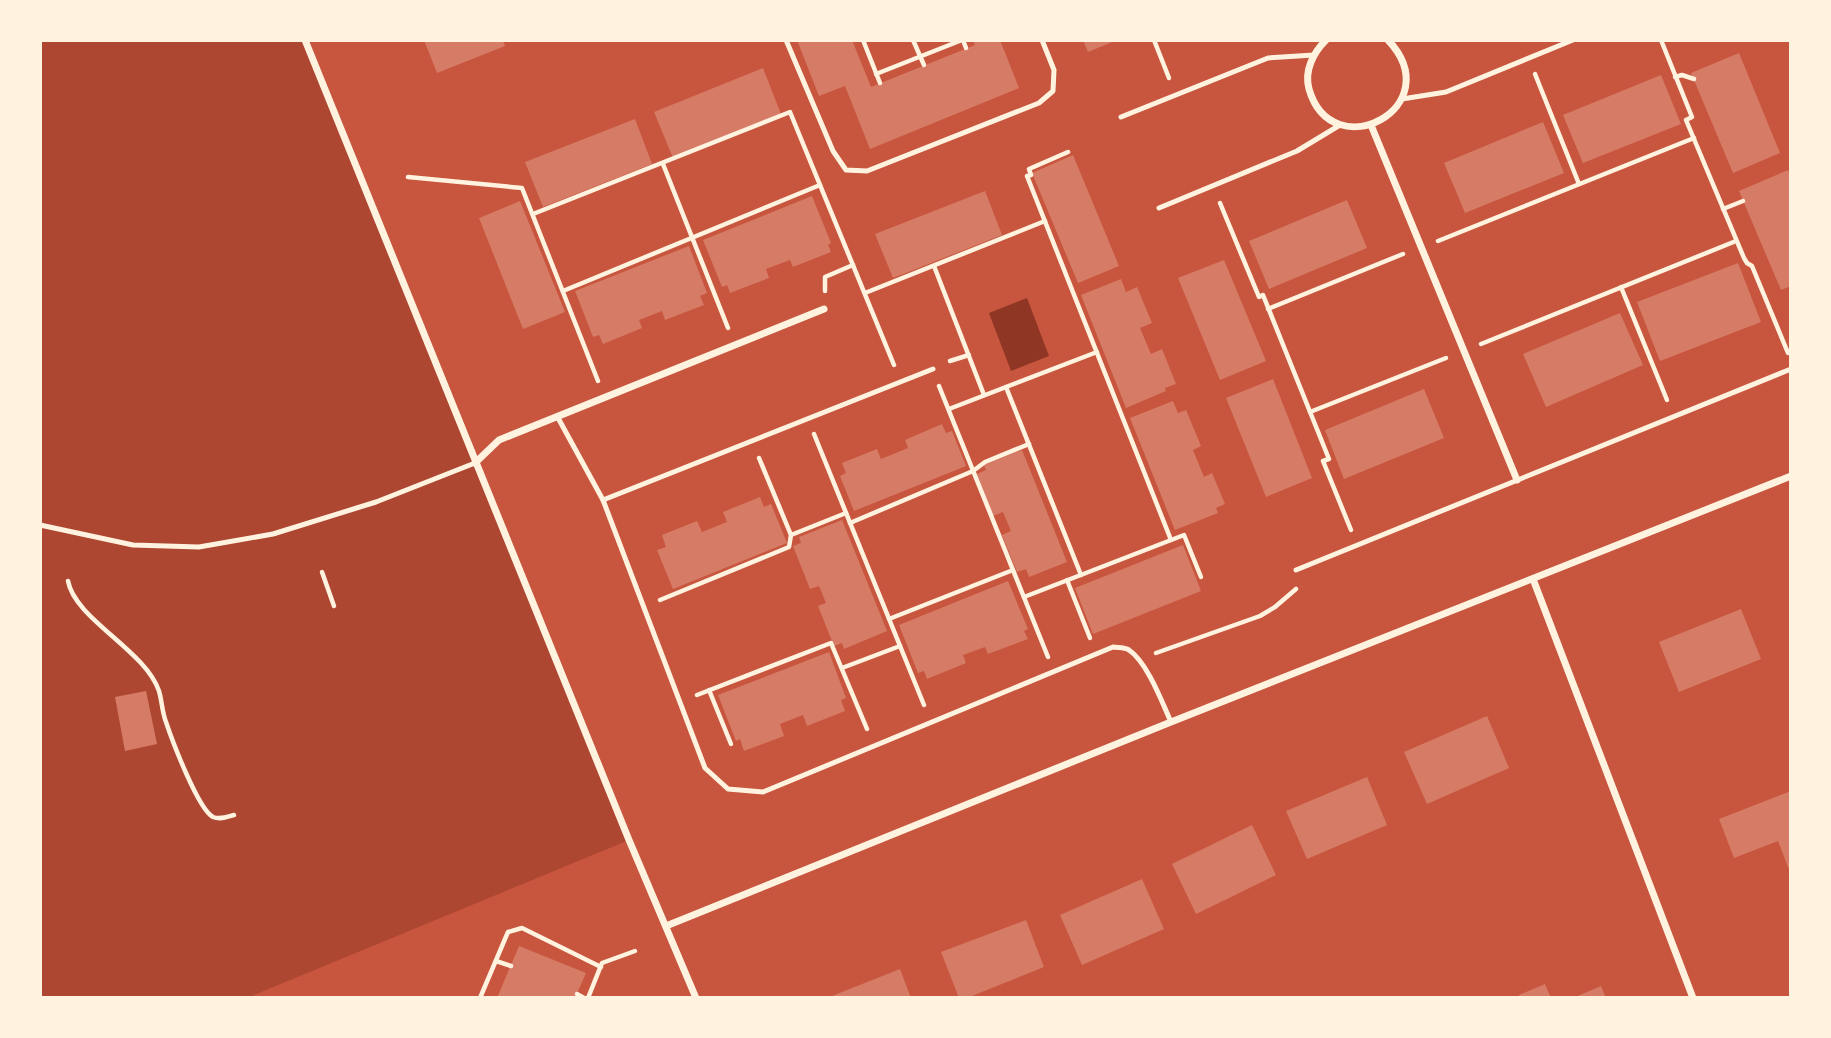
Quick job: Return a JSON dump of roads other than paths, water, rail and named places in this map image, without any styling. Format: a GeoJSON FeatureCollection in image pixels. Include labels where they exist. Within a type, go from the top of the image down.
{"type":"FeatureCollection","features":[{"type":"Feature","properties":{"kind":"street"},"geometry":{"type":"LineString","coordinates":[[305,40],[475,463],[696,998]]}},
{"type":"Feature","properties":{"kind":"street"},"geometry":{"type":"LineString","coordinates":[[1326,40],[1314,55],[1308,71],[1308,86],[1314,103],[1325,116],[1340,125],[1357,128],[1371,125],[1392,113],[1402,99],[1406,82],[1405,65],[1399,52],[1388,40]]}},
{"type":"Feature","properties":{"kind":"street"},"geometry":{"type":"LineString","coordinates":[[1371,125],[1517,480]]}},
{"type":"Feature","properties":{"kind":"street"},"geometry":{"type":"LineString","coordinates":[[475,463],[499,440],[824,309]]}},
{"type":"Feature","properties":{"kind":"street"},"geometry":{"type":"LineString","coordinates":[[666,926],[1791,476]]}},
{"type":"Feature","properties":{"kind":"street"},"geometry":{"type":"LineString","coordinates":[[1532,579],[1693,998]]}},
{"type":"Feature","properties":{"kind":"lane"},"geometry":{"type":"LineString","coordinates":[[786,40],[833,151],[846,170],[867,171],[1039,103],[1053,90],[1054,70],[1042,40]]}},
{"type":"Feature","properties":{"kind":"lane"},"geometry":{"type":"LineString","coordinates":[[1402,99],[1446,92],[1573,40]]}},
{"type":"Feature","properties":{"kind":"lane"},"geometry":{"type":"LineString","coordinates":[[1121,117],[1268,58],[1314,55]]}},
{"type":"Feature","properties":{"kind":"lane"},"geometry":{"type":"LineString","coordinates":[[1159,208],[1297,151],[1340,125]]}},
{"type":"Feature","properties":{"kind":"lane"},"geometry":{"type":"LineString","coordinates":[[603,500],[933,369]]}},
{"type":"Feature","properties":{"kind":"lane"},"geometry":{"type":"LineString","coordinates":[[1296,570],[1791,369]]}},
{"type":"Feature","properties":{"kind":"lane"},"geometry":{"type":"LineString","coordinates":[[557,416],[603,500],[705,768],[728,789],[763,792],[1113,647],[1126,648],[1139,659],[1171,722]]}},
{"type":"Feature","properties":{"kind":"lane"},"geometry":{"type":"LineString","coordinates":[[40,526],[133,545],[198,547],[273,534],[376,502],[475,463]]}}]}
